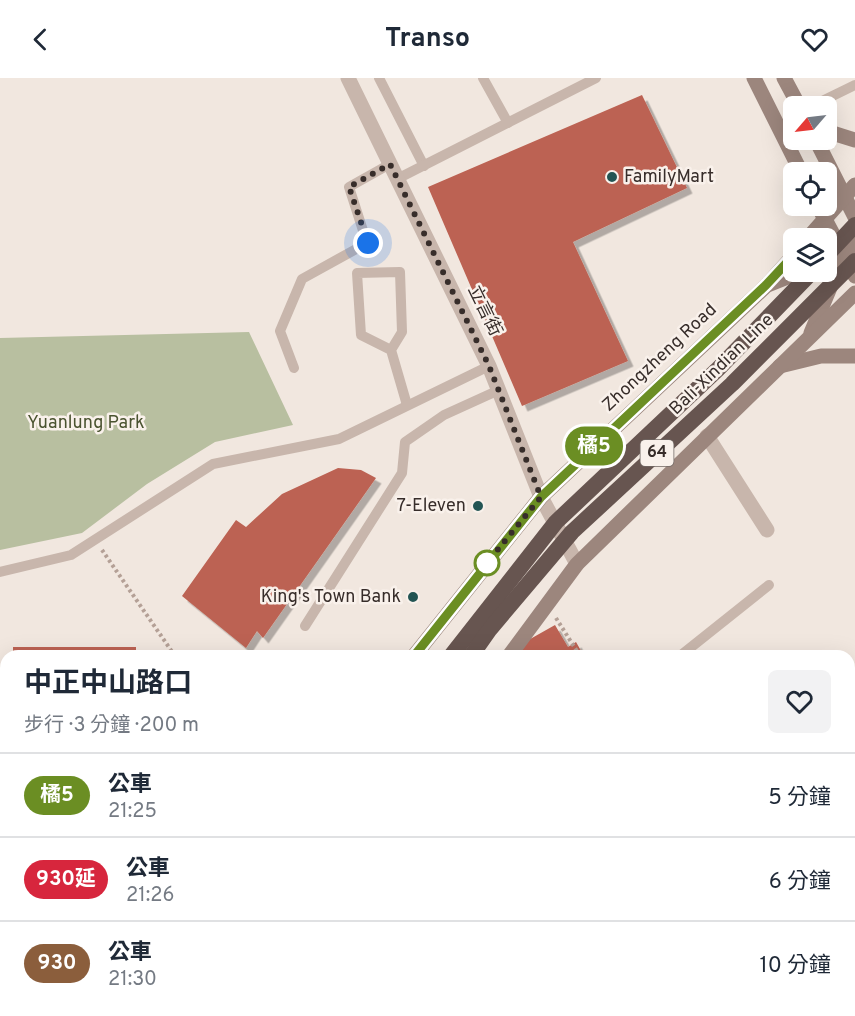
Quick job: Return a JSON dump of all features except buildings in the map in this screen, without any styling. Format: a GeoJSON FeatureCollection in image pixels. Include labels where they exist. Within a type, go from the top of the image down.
{"type":"FeatureCollection","features":[{"type":"Feature","properties":{"kind":"highway"},"geometry":{"type":"LineString","coordinates":[[837,244],[855,225]]}},
{"type":"Feature","properties":{"kind":"highway","name":"Bali-Xindian Line"},"geometry":{"type":"LineString","coordinates":[[475,650],[489,629],[572,532],[732,384],[849,257]]}},
{"type":"Feature","properties":{"kind":"highway","name":"Bali-Xindian Line"},"geometry":{"type":"LineString","coordinates":[[455,650],[492,599],[556,522],[717,369],[802,282]]}},
{"type":"Feature","properties":{"kind":"main road"},"geometry":{"type":"LineString","coordinates":[[754,78],[796,162]]}},
{"type":"Feature","properties":{"kind":"main road"},"geometry":{"type":"LineString","coordinates":[[784,78],[794,96]]}},
{"type":"Feature","properties":{"kind":"main road"},"geometry":{"type":"LineString","coordinates":[[837,134],[855,140]]}},
{"type":"Feature","properties":{"kind":"main road"},"geometry":{"type":"LineString","coordinates":[[823,150],[850,191],[855,217]]}},
{"type":"Feature","properties":{"kind":"main road"},"geometry":{"type":"LineString","coordinates":[[837,201],[850,191]]}},
{"type":"Feature","properties":{"kind":"main road"},"geometry":{"type":"LineString","coordinates":[[824,216],[849,257],[855,276]]}},
{"type":"Feature","properties":{"kind":"main road"},"geometry":{"type":"LineString","coordinates":[[808,338],[855,242]]}},
{"type":"Feature","properties":{"kind":"main road","name":"Zhongzheng Road"},"geometry":{"type":"LineString","coordinates":[[419,650],[541,497],[783,267]]}},
{"type":"Feature","properties":{"kind":"main road"},"geometry":{"type":"LineString","coordinates":[[766,285],[783,278]]}},
{"type":"Feature","properties":{"kind":"main road"},"geometry":{"type":"LineString","coordinates":[[512,650],[577,564],[855,293]]}},
{"type":"Feature","properties":{"kind":"main road"},"geometry":{"type":"LineString","coordinates":[[780,366],[821,356],[855,356]]}},
{"type":"Feature","properties":{"kind":"street","name":"立言街"},"geometry":{"type":"LineString","coordinates":[[348,78],[489,366],[541,497],[577,564]]}},
{"type":"Feature","properties":{"kind":"street"},"geometry":{"type":"LineString","coordinates":[[707,436],[767,530]]}},
{"type":"Feature","properties":{"kind":"lane"},"geometry":{"type":"LineString","coordinates":[[378,78],[424,166]]}},
{"type":"Feature","properties":{"kind":"lane"},"geometry":{"type":"LineString","coordinates":[[483,78],[508,123]]}},
{"type":"Feature","properties":{"kind":"lane"},"geometry":{"type":"LineString","coordinates":[[397,179],[508,123],[584,81],[597,78]]}},
{"type":"Feature","properties":{"kind":"lane"},"geometry":{"type":"LineString","coordinates":[[834,96],[855,86]]}},
{"type":"Feature","properties":{"kind":"lane"},"geometry":{"type":"LineString","coordinates":[[294,368],[280,331],[302,279],[368,243],[349,187],[390,164]]}},
{"type":"Feature","properties":{"kind":"lane"},"geometry":{"type":"LineString","coordinates":[[391,350],[402,332],[400,272],[357,273],[361,335],[391,350],[407,405]]}},
{"type":"Feature","properties":{"kind":"lane"},"geometry":{"type":"LineString","coordinates":[[0,572],[71,555],[213,464],[339,439],[489,366]]}},
{"type":"Feature","properties":{"kind":"lane"},"geometry":{"type":"LineString","coordinates":[[305,626],[402,473],[405,442],[444,415],[499,390]]}},
{"type":"Feature","properties":{"kind":"lane"},"geometry":{"type":"LineString","coordinates":[[688,650],[769,585]]}},
{"type":"Feature","properties":{"kind":"path"},"geometry":{"type":"LineString","coordinates":[[94,540],[171,650]]}},
{"type":"Feature","properties":{"kind":"path"},"geometry":{"type":"LineString","coordinates":[[546,603],[576,650]]}},
{"type":"Feature","properties":{"kind":"green space","name":"Yuanlung Park"},"geometry":{"type":"Polygon","coordinates":[[[249,332],[293,425],[215,442],[147,484],[82,533],[0,550],[0,338],[249,332]]]}},
{"type":"Feature","properties":{"kind":"bus line","name":"橘5"},"geometry":{"type":"LineString","coordinates":[[419,650],[541,497],[783,267]]}},
{"type":"Feature","properties":{"kind":"place","name":"FamilyMart"},"geometry":{"type":"Point","coordinates":[612,177]}},
{"type":"Feature","properties":{"kind":"place","name":"7-Eleven"},"geometry":{"type":"Point","coordinates":[478,506]}},
{"type":"Feature","properties":{"kind":"place","name":"King's Town Bank"},"geometry":{"type":"Point","coordinates":[413,597]}},
{"type":"Feature","properties":{"kind":"route"},"geometry":{"type":"LineString","coordinates":[[368,243],[349,187],[390,164],[489,366],[541,497],[481,570],[487,563]]}}]}
